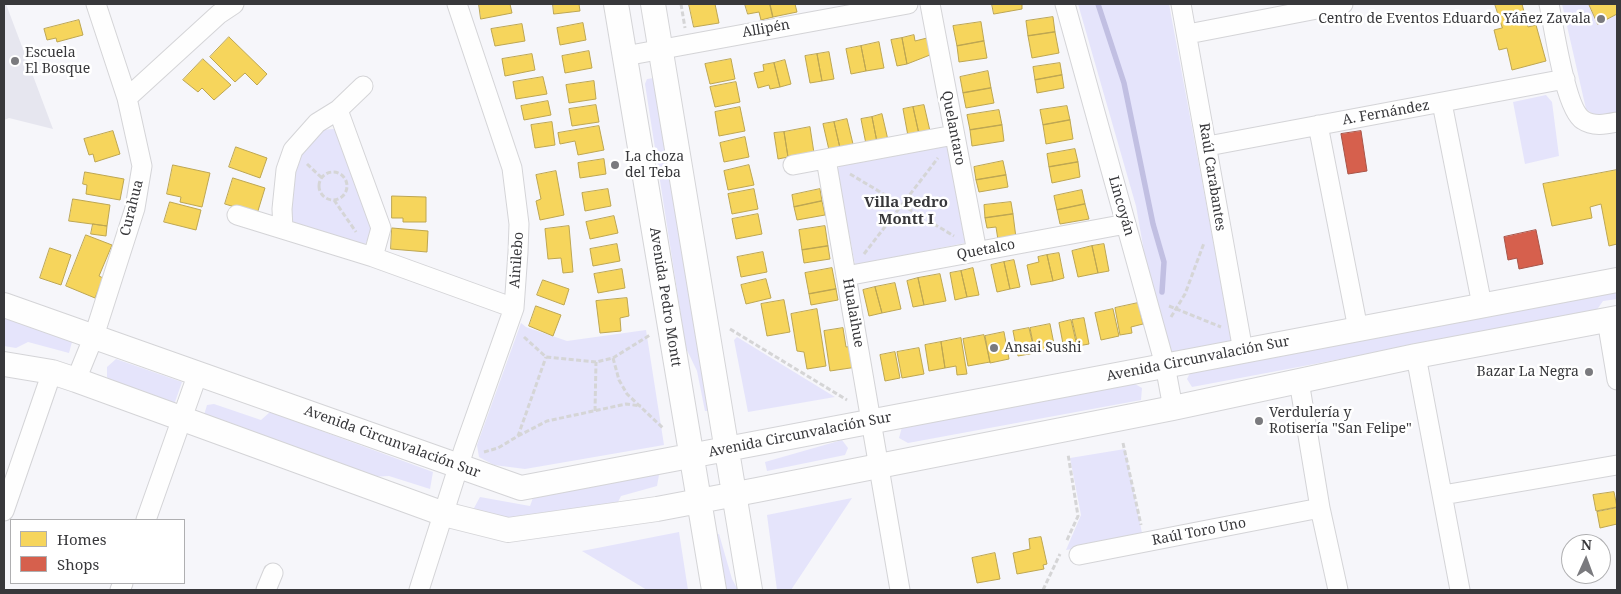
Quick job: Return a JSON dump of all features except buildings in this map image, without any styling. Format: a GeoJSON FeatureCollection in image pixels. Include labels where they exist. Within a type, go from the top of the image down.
{"type":"FeatureCollection","features":[{"type":"Feature","properties":{"kind":"main road","name":"Avenida Pedro Montt"},"geometry":{"type":"LineString","coordinates":[[616,4],[714,590]]}},
{"type":"Feature","properties":{"kind":"main road"},"geometry":{"type":"LineString","coordinates":[[654,4],[750,590]]}},
{"type":"Feature","properties":{"kind":"main road","name":"Avenida Circunvalación Sur"},"geometry":{"type":"LineString","coordinates":[[4,305],[198,373],[469,460],[521,488],[1617,280]]}},
{"type":"Feature","properties":{"kind":"main road"},"geometry":{"type":"LineString","coordinates":[[4,364],[52,372],[444,514],[508,530],[657,509],[880,467],[1174,408],[1416,356],[1612,319]]}},
{"type":"Feature","properties":{"kind":"street","name":"Curahua"},"geometry":{"type":"LineString","coordinates":[[76,380],[94,336],[136,208],[142,166],[127,98],[96,4]]}},
{"type":"Feature","properties":{"kind":"street"},"geometry":{"type":"LineString","coordinates":[[127,98],[219,14],[234,4]]}},
{"type":"Feature","properties":{"kind":"street","name":"Ainilebo"},"geometry":{"type":"LineString","coordinates":[[419,590],[444,514],[469,460],[514,308],[519,224],[512,168],[457,4]]}},
{"type":"Feature","properties":{"kind":"street","name":"Allipén"},"geometry":{"type":"LineString","coordinates":[[625,56],[810,12],[908,4]]}},
{"type":"Feature","properties":{"kind":"street","name":"Quelantaro"},"geometry":{"type":"LineString","coordinates":[[930,4],[976,252]]}},
{"type":"Feature","properties":{"kind":"street","name":"Lincoyán"},"geometry":{"type":"LineString","coordinates":[[1065,4],[1158,338],[1174,408]]}},
{"type":"Feature","properties":{"kind":"street","name":"Raúl Carabantes"},"geometry":{"type":"LineString","coordinates":[[1181,4],[1188,34],[1243,351]]}},
{"type":"Feature","properties":{"kind":"street"},"geometry":{"type":"LineString","coordinates":[[1188,34],[1300,8],[1344,4]]}},
{"type":"Feature","properties":{"kind":"street"},"geometry":{"type":"LineString","coordinates":[[1549,4],[1572,105],[1583,120],[1601,125],[1617,122]]}},
{"type":"Feature","properties":{"kind":"street","name":"A. Fernández"},"geometry":{"type":"LineString","coordinates":[[1208,146],[1565,79]]}},
{"type":"Feature","properties":{"kind":"street"},"geometry":{"type":"LineString","coordinates":[[283,228],[282,209],[286,170],[293,150],[318,123],[338,110],[363,86]]}},
{"type":"Feature","properties":{"kind":"street"},"geometry":{"type":"LineString","coordinates":[[1442,103],[1482,305]]}},
{"type":"Feature","properties":{"kind":"street"},"geometry":{"type":"LineString","coordinates":[[338,110],[381,228],[373,257]]}},
{"type":"Feature","properties":{"kind":"street"},"geometry":{"type":"LineString","coordinates":[[1318,125],[1358,329]]}},
{"type":"Feature","properties":{"kind":"street"},"geometry":{"type":"LineString","coordinates":[[794,165],[954,135]]}},
{"type":"Feature","properties":{"kind":"street","name":"Hualaihue"},"geometry":{"type":"LineString","coordinates":[[826,159],[900,590]]}},
{"type":"Feature","properties":{"kind":"street"},"geometry":{"type":"LineString","coordinates":[[237,215],[373,257],[514,308]]}},
{"type":"Feature","properties":{"kind":"street","name":"Quetalco"},"geometry":{"type":"LineString","coordinates":[[846,276],[1126,224]]}},
{"type":"Feature","properties":{"kind":"street"},"geometry":{"type":"LineString","coordinates":[[1612,319],[1617,380]]}},
{"type":"Feature","properties":{"kind":"street"},"geometry":{"type":"LineString","coordinates":[[1416,356],[1460,590]]}},
{"type":"Feature","properties":{"kind":"street"},"geometry":{"type":"LineString","coordinates":[[4,511],[52,372]]}},
{"type":"Feature","properties":{"kind":"street"},"geometry":{"type":"LineString","coordinates":[[146,519],[198,373]]}},
{"type":"Feature","properties":{"kind":"street"},"geometry":{"type":"LineString","coordinates":[[1299,381],[1320,508],[1338,590]]}},
{"type":"Feature","properties":{"kind":"street"},"geometry":{"type":"LineString","coordinates":[[1443,495],[1617,465]]}},
{"type":"Feature","properties":{"kind":"street","name":"Raúl Toro Uno"},"geometry":{"type":"LineString","coordinates":[[1079,555],[1320,508]]}},
{"type":"Feature","properties":{"kind":"path"},"geometry":{"type":"LineString","coordinates":[[846,276],[954,135]]}},
{"type":"Feature","properties":{"kind":"path"},"geometry":{"type":"LineString","coordinates":[[826,159],[976,252]]}},
{"type":"Feature","properties":{"kind":"path"},"geometry":{"type":"LineString","coordinates":[[334,200],[345,194],[347,184],[342,176],[334,173],[325,175],[320,186],[322,195],[334,200],[373,257]]}},
{"type":"Feature","properties":{"kind":"path"},"geometry":{"type":"LineString","coordinates":[[1158,338],[1176,310],[1191,280],[1209,227],[1220,223]]}},
{"type":"Feature","properties":{"kind":"path"},"geometry":{"type":"LineString","coordinates":[[1146,295],[1176,310],[1228,330]]}},
{"type":"Feature","properties":{"kind":"path"},"geometry":{"type":"LineString","coordinates":[[730,329],[847,400]]}},
{"type":"Feature","properties":{"kind":"path"},"geometry":{"type":"LineString","coordinates":[[521,335],[546,357],[596,362],[614,358],[650,334]]}},
{"type":"Feature","properties":{"kind":"path"},"geometry":{"type":"LineString","coordinates":[[518,436],[546,357]]}},
{"type":"Feature","properties":{"kind":"path"},"geometry":{"type":"LineString","coordinates":[[614,358],[619,380],[627,394],[662,426]]}},
{"type":"Feature","properties":{"kind":"path"},"geometry":{"type":"LineString","coordinates":[[594,411],[596,362]]}},
{"type":"Feature","properties":{"kind":"path"},"geometry":{"type":"LineString","coordinates":[[469,460],[498,448],[547,421],[626,404],[641,406]]}},
{"type":"Feature","properties":{"kind":"path"},"geometry":{"type":"LineString","coordinates":[[1123,443],[1144,543]]}},
{"type":"Feature","properties":{"kind":"path"},"geometry":{"type":"LineString","coordinates":[[1043,590],[1078,516],[1068,454]]}},
{"type":"Feature","properties":{"kind":"shaded area","name":"Escuela El Bosque"},"geometry":{"type":"Polygon","coordinates":[[[4,4],[6,4],[53,129],[9,118],[4,120],[4,4]]]}},
{"type":"Feature","properties":{"kind":"shaded area"},"geometry":{"type":"Polygon","coordinates":[[[1078,4],[1169,4],[1232,342],[1168,355],[1145,257],[1136,206],[1078,4]]]}},
{"type":"Feature","properties":{"kind":"shaded area"},"geometry":{"type":"Polygon","coordinates":[[[1562,4],[1617,4],[1617,112],[1596,116],[1586,109],[1562,4]]]}},
{"type":"Feature","properties":{"kind":"shaded area"},"geometry":{"type":"Polygon","coordinates":[[[654,78],[711,411],[705,411],[697,371],[686,348],[645,84],[647,79],[654,78]]]}},
{"type":"Feature","properties":{"kind":"shaded area"},"geometry":{"type":"Polygon","coordinates":[[[1546,95],[1552,102],[1559,156],[1525,164],[1513,102],[1546,95]]]}},
{"type":"Feature","properties":{"kind":"shaded area"},"geometry":{"type":"Polygon","coordinates":[[[334,129],[344,135],[373,228],[364,247],[292,224],[290,191],[295,161],[320,130],[334,129]]]}},
{"type":"Feature","properties":{"kind":"shaded area"},"geometry":{"type":"Polygon","coordinates":[[[946,141],[965,243],[855,265],[837,170],[842,162],[946,141]]]}},
{"type":"Feature","properties":{"kind":"shaded area"},"geometry":{"type":"Polygon","coordinates":[[[1617,292],[1617,299],[1603,301],[1596,311],[1192,387],[1187,379],[1191,371],[1617,292]]]}},
{"type":"Feature","properties":{"kind":"shaded area"},"geometry":{"type":"Polygon","coordinates":[[[4,317],[72,342],[69,353],[28,342],[16,348],[4,346],[4,317]]]}},
{"type":"Feature","properties":{"kind":"shaded area"},"geometry":{"type":"Polygon","coordinates":[[[521,323],[526,327],[567,341],[646,330],[664,445],[525,469],[494,465],[479,457],[477,445],[521,323]]]}},
{"type":"Feature","properties":{"kind":"shaded area"},"geometry":{"type":"Polygon","coordinates":[[[737,337],[835,397],[748,412],[734,340],[737,337]]]}},
{"type":"Feature","properties":{"kind":"shaded area"},"geometry":{"type":"Polygon","coordinates":[[[116,359],[182,382],[174,405],[111,383],[107,377],[107,367],[116,359]]]}},
{"type":"Feature","properties":{"kind":"shaded area"},"geometry":{"type":"Polygon","coordinates":[[[1135,384],[1142,388],[1141,400],[908,443],[899,438],[902,427],[1135,384]]]}},
{"type":"Feature","properties":{"kind":"shaded area"},"geometry":{"type":"Polygon","coordinates":[[[214,404],[261,420],[270,412],[433,472],[430,489],[389,476],[370,477],[204,415],[207,405],[214,404]]]}},
{"type":"Feature","properties":{"kind":"shaded area"},"geometry":{"type":"Polygon","coordinates":[[[842,440],[848,448],[845,455],[767,471],[765,462],[842,440]]]}},
{"type":"Feature","properties":{"kind":"shaded area"},"geometry":{"type":"Polygon","coordinates":[[[1125,449],[1143,538],[1066,550],[1081,515],[1070,458],[1125,449]]]}},
{"type":"Feature","properties":{"kind":"shaded area"},"geometry":{"type":"Polygon","coordinates":[[[652,468],[659,475],[657,486],[621,496],[617,504],[522,522],[477,513],[474,508],[480,497],[530,506],[534,495],[652,468]]]}},
{"type":"Feature","properties":{"kind":"shaded area"},"geometry":{"type":"Polygon","coordinates":[[[852,498],[791,590],[777,590],[767,515],[852,498]]]}},
{"type":"Feature","properties":{"kind":"shaded area"},"geometry":{"type":"Polygon","coordinates":[[[679,532],[688,590],[647,590],[582,551],[679,532]]]}},
{"type":"Feature","properties":{"kind":"shaded area"},"geometry":{"type":"Polygon","coordinates":[[[719,534],[732,579],[738,590],[724,590],[712,535],[719,534]]]}},
{"type":"Feature","properties":{"kind":"waterway"},"geometry":{"type":"LineString","coordinates":[[1098,4],[1124,83],[1153,224],[1164,262],[1162,292]]}},
{"type":"Feature","properties":{"kind":"place","name":"Centro de Eventos Eduardo Yáñez Zavala"},"geometry":{"type":"Point","coordinates":[1601,19]}},
{"type":"Feature","properties":{"kind":"place","name":"Escuela El Bosque"},"geometry":{"type":"Point","coordinates":[15,61]}},
{"type":"Feature","properties":{"kind":"place","name":"La choza del Teba"},"geometry":{"type":"Point","coordinates":[615,165]}},
{"type":"Feature","properties":{"kind":"place","name":"Ansai Sushi"},"geometry":{"type":"Point","coordinates":[994,348]}},
{"type":"Feature","properties":{"kind":"place","name":"Bazar La Negra"},"geometry":{"type":"Point","coordinates":[1589,372]}},
{"type":"Feature","properties":{"kind":"place","name":"Verdulería y Rotisería \"San Felipe\""},"geometry":{"type":"Point","coordinates":[1259,421]}},
{"type":"Feature","properties":{"kind":"district","name":"Villa Pedro Montt I"},"geometry":{"type":"Point","coordinates":[906,212]}}]}
